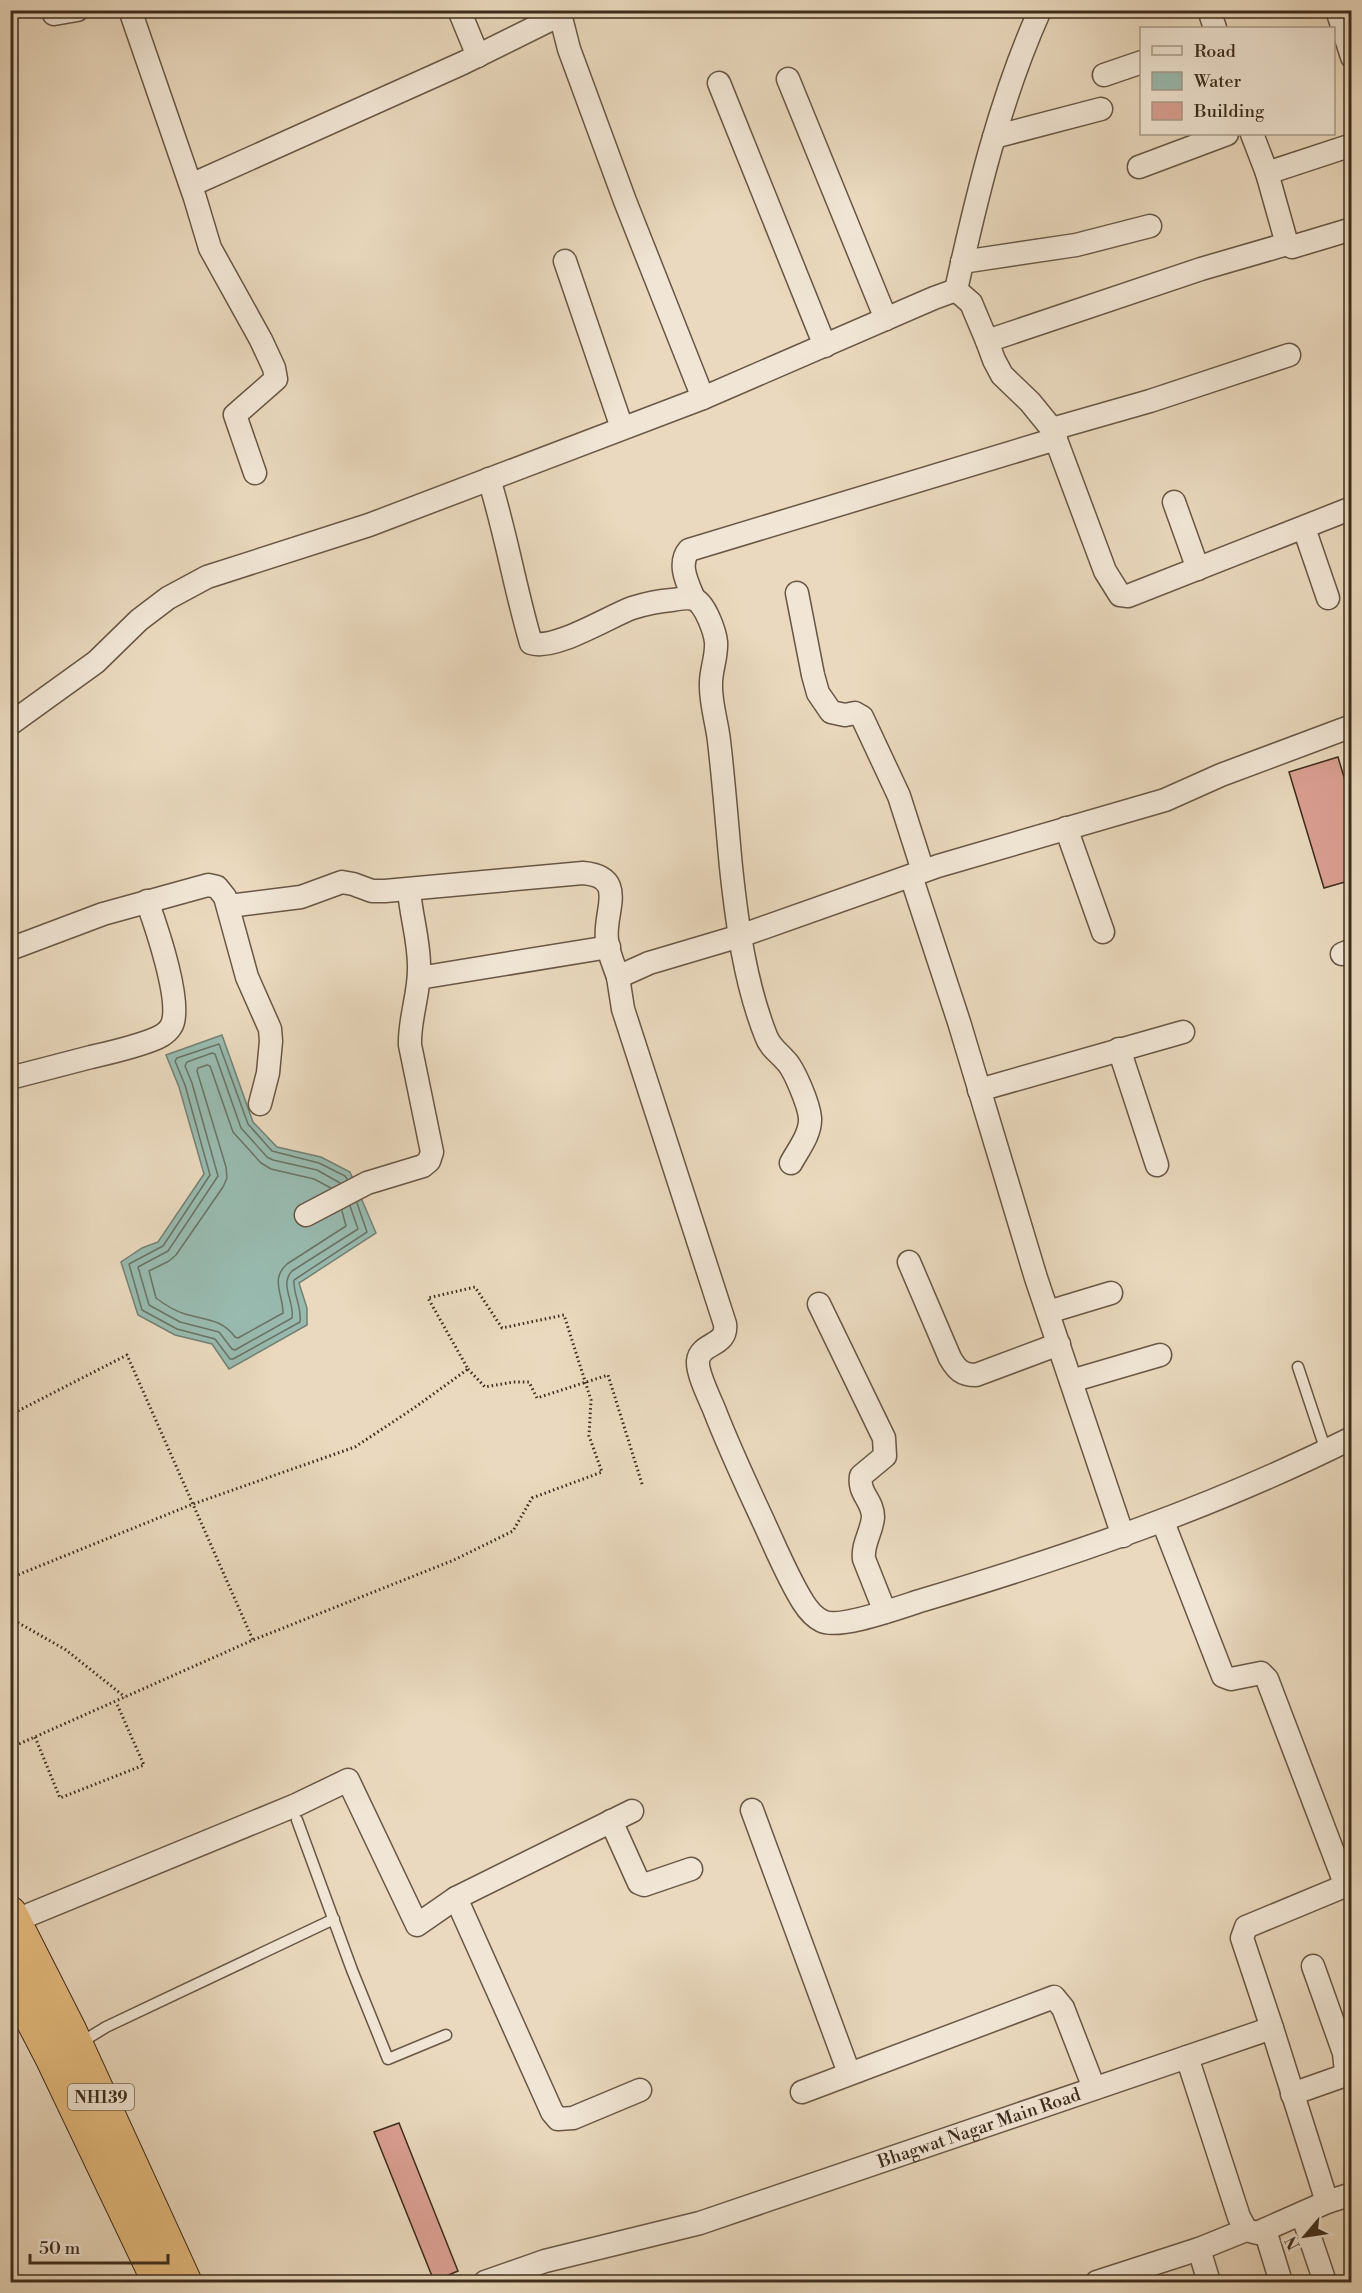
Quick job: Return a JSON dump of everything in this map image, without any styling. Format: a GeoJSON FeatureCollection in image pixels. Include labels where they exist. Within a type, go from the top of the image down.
{"type":"FeatureCollection","features":[{"type":"Feature","properties":{"kind":"highway","name":"NH139"},"geometry":{"type":"LineString","coordinates":[[12,1917],[77,2045],[185,2283]]}},
{"type":"Feature","properties":{"kind":"highway","name":"NH139"},"geometry":{"type":"LineString","coordinates":[[10,1977],[52,2058],[159,2283]]}},
{"type":"Feature","properties":{"kind":"street"},"geometry":{"type":"LineString","coordinates":[[54,14],[77,10]]}},
{"type":"Feature","properties":{"kind":"street"},"geometry":{"type":"LineString","coordinates":[[130,10],[216,262],[261,340],[274,368],[276,379],[236,415],[255,473]]}},
{"type":"Feature","properties":{"kind":"street"},"geometry":{"type":"LineString","coordinates":[[459,10],[478,56]]}},
{"type":"Feature","properties":{"kind":"street"},"geometry":{"type":"LineString","coordinates":[[956,290],[977,195],[994,137],[1040,10]]}},
{"type":"Feature","properties":{"kind":"street"},"geometry":{"type":"LineString","coordinates":[[1209,10],[1215,27]]}},
{"type":"Feature","properties":{"kind":"street"},"geometry":{"type":"LineString","coordinates":[[1337,10],[1352,57]]}},
{"type":"Feature","properties":{"kind":"street"},"geometry":{"type":"LineString","coordinates":[[191,185],[478,56],[559,13],[569,49],[625,201],[703,398]]}},
{"type":"Feature","properties":{"kind":"street"},"geometry":{"type":"LineString","coordinates":[[1104,75],[1140,63]]}},
{"type":"Feature","properties":{"kind":"street"},"geometry":{"type":"LineString","coordinates":[[788,79],[886,319]]}},
{"type":"Feature","properties":{"kind":"street"},"geometry":{"type":"LineString","coordinates":[[719,83],[825,346]]}},
{"type":"Feature","properties":{"kind":"street"},"geometry":{"type":"LineString","coordinates":[[994,137],[1101,110]]}},
{"type":"Feature","properties":{"kind":"street"},"geometry":{"type":"LineString","coordinates":[[1139,168],[1224,135]]}},
{"type":"Feature","properties":{"kind":"street"},"geometry":{"type":"LineString","coordinates":[[1252,135],[1267,173],[1287,244],[1292,247],[1352,229]]}},
{"type":"Feature","properties":{"kind":"street"},"geometry":{"type":"LineString","coordinates":[[1267,173],[1352,145]]}},
{"type":"Feature","properties":{"kind":"street"},"geometry":{"type":"LineString","coordinates":[[962,262],[1076,245],[1150,226]]}},
{"type":"Feature","properties":{"kind":"street"},"geometry":{"type":"LineString","coordinates":[[987,341],[1201,268],[1287,244]]}},
{"type":"Feature","properties":{"kind":"street"},"geometry":{"type":"LineString","coordinates":[[565,261],[622,428]]}},
{"type":"Feature","properties":{"kind":"street"},"geometry":{"type":"LineString","coordinates":[[10,724],[96,662],[139,620],[183,589],[228,570],[369,525],[703,398],[956,290]]}},
{"type":"Feature","properties":{"kind":"street"},"geometry":{"type":"LineString","coordinates":[[956,290],[971,303],[1002,375],[1030,402],[1054,434],[1105,571],[1120,595],[1128,596],[1352,508]]}},
{"type":"Feature","properties":{"kind":"street"},"geometry":{"type":"LineString","coordinates":[[790,1163],[808,1129],[810,1118],[792,1069],[771,1046],[766,1036],[747,971],[736,910],[711,683],[716,642],[712,627],[701,605],[694,599],[683,565],[684,556],[689,550],[1054,434],[1289,355]]}},
{"type":"Feature","properties":{"kind":"street"},"geometry":{"type":"LineString","coordinates":[[489,479],[531,643],[547,644],[649,603],[694,599]]}},
{"type":"Feature","properties":{"kind":"street"},"geometry":{"type":"LineString","coordinates":[[1174,502],[1198,569]]}},
{"type":"Feature","properties":{"kind":"street"},"geometry":{"type":"LineString","coordinates":[[1304,528],[1329,598]]}},
{"type":"Feature","properties":{"kind":"street"},"geometry":{"type":"LineString","coordinates":[[797,593],[818,693],[831,712],[845,715],[855,713],[862,717],[899,796],[917,873],[979,1090],[1048,1312],[1124,1536]]}},
{"type":"Feature","properties":{"kind":"street"},"geometry":{"type":"LineString","coordinates":[[618,977],[649,963],[740,936],[917,873],[1165,800],[1221,775],[1352,726]]}},
{"type":"Feature","properties":{"kind":"street"},"geometry":{"type":"LineString","coordinates":[[1066,828],[1103,932]]}},
{"type":"Feature","properties":{"kind":"street"},"geometry":{"type":"LineString","coordinates":[[229,906],[301,897],[342,882],[372,891],[409,890],[583,873],[596,874],[607,882],[612,895],[607,926],[609,947],[618,977],[623,1009],[726,1332],[722,1338],[702,1352],[698,1362],[727,1441],[780,1557],[803,1602],[813,1615],[823,1622],[841,1623],[885,1612],[1124,1536],[1352,1438]]}},
{"type":"Feature","properties":{"kind":"street"},"geometry":{"type":"LineString","coordinates":[[10,949],[103,914],[208,885],[217,887],[229,906],[247,977],[270,1029],[268,1073],[260,1104]]}},
{"type":"Feature","properties":{"kind":"street"},"geometry":{"type":"LineString","coordinates":[[306,1215],[367,1183],[423,1166],[429,1161],[432,1152],[410,1045],[410,1029],[419,978],[419,955],[409,890]]}},
{"type":"Feature","properties":{"kind":"street"},"geometry":{"type":"LineString","coordinates":[[10,1078],[131,1047],[158,1038],[167,1031],[172,1023],[174,1009],[157,927],[147,901]]}},
{"type":"Feature","properties":{"kind":"street"},"geometry":{"type":"LineString","coordinates":[[419,978],[609,947]]}},
{"type":"Feature","properties":{"kind":"street"},"geometry":{"type":"LineString","coordinates":[[979,1090],[1183,1032]]}},
{"type":"Feature","properties":{"kind":"street"},"geometry":{"type":"LineString","coordinates":[[1119,1049],[1157,1165]]}},
{"type":"Feature","properties":{"kind":"street"},"geometry":{"type":"LineString","coordinates":[[909,1262],[950,1358],[957,1370],[966,1375],[976,1374],[1059,1344]]}},
{"type":"Feature","properties":{"kind":"street"},"geometry":{"type":"LineString","coordinates":[[1048,1312],[1111,1293]]}},
{"type":"Feature","properties":{"kind":"street"},"geometry":{"type":"LineString","coordinates":[[819,1304],[884,1438],[885,1456],[861,1476],[860,1486],[870,1503],[873,1515],[872,1526],[863,1550],[864,1559],[885,1612]]}},
{"type":"Feature","properties":{"kind":"street"},"geometry":{"type":"LineString","coordinates":[[1071,1381],[1160,1355]]}},
{"type":"Feature","properties":{"kind":"street"},"geometry":{"type":"LineString","coordinates":[[1163,1521],[1222,1676],[1231,1679],[1261,1673],[1267,1679],[1349,1885],[1246,1927],[1242,1938],[1327,2202]]}},
{"type":"Feature","properties":{"kind":"street"},"geometry":{"type":"LineString","coordinates":[[12,1917],[296,1805],[348,1779],[417,1924],[456,1898],[632,1811]]}},
{"type":"Feature","properties":{"kind":"street"},"geometry":{"type":"LineString","coordinates":[[752,1810],[849,2073]]}},
{"type":"Feature","properties":{"kind":"street"},"geometry":{"type":"LineString","coordinates":[[611,1821],[639,1883],[644,1885],[691,1869]]}},
{"type":"Feature","properties":{"kind":"street"},"geometry":{"type":"LineString","coordinates":[[456,1898],[552,2112],[558,2119],[573,2118],[640,2090]]}},
{"type":"Feature","properties":{"kind":"street"},"geometry":{"type":"LineString","coordinates":[[1292,2094],[1343,2076],[1346,2072],[1344,2053],[1313,1966]]}},
{"type":"Feature","properties":{"kind":"street"},"geometry":{"type":"LineString","coordinates":[[802,2092],[1054,1997],[1063,2008],[1094,2088]]}},
{"type":"Feature","properties":{"kind":"street","name":"Bhagwat Nagar Main Road"},"geometry":{"type":"LineString","coordinates":[[485,2283],[545,2261],[700,2223],[1272,2028]]}},
{"type":"Feature","properties":{"kind":"street"},"geometry":{"type":"LineString","coordinates":[[1188,2057],[1239,2217],[1255,2230],[1281,2283]]}},
{"type":"Feature","properties":{"kind":"street"},"geometry":{"type":"LineString","coordinates":[[1097,2283],[1122,2279],[1352,2194]]}},
{"type":"Feature","properties":{"kind":"street"},"geometry":{"type":"LineString","coordinates":[[1302,2214],[1325,2283]]}},
{"type":"Feature","properties":{"kind":"street"},"geometry":{"type":"LineString","coordinates":[[1199,2249],[1209,2283]]}},
{"type":"Feature","properties":{"kind":"lane"},"geometry":{"type":"LineString","coordinates":[[1298,1367],[1326,1451]]}},
{"type":"Feature","properties":{"kind":"lane"},"geometry":{"type":"LineString","coordinates":[[297,1820],[348,1961],[388,2059],[447,2035]]}},
{"type":"Feature","properties":{"kind":"lane"},"geometry":{"type":"LineString","coordinates":[[77,2045],[106,2027],[334,1919]]}},
{"type":"Feature","properties":{"kind":"path"},"geometry":{"type":"LineString","coordinates":[[10,1748],[253,1640],[454,1560],[513,1531],[532,1498],[602,1472],[589,1436],[591,1400],[585,1382],[564,1315],[502,1328],[475,1287],[428,1298],[468,1369],[485,1387],[513,1382],[529,1382],[537,1398],[585,1382],[608,1375],[643,1487]]}},
{"type":"Feature","properties":{"kind":"path"},"geometry":{"type":"LineString","coordinates":[[10,1415],[127,1355],[253,1640]]}},
{"type":"Feature","properties":{"kind":"path"},"geometry":{"type":"LineString","coordinates":[[10,1578],[193,1504],[355,1447],[468,1369]]}},
{"type":"Feature","properties":{"kind":"path"},"geometry":{"type":"LineString","coordinates":[[10,1618],[66,1650],[125,1697]]}},
{"type":"Feature","properties":{"kind":"path"},"geometry":{"type":"LineString","coordinates":[[35,1737],[60,1798],[144,1765],[116,1701]]}},
{"type":"Feature","properties":{"kind":"water"},"geometry":{"type":"Polygon","coordinates":[[[222,1035],[253,1122],[277,1147],[321,1157],[350,1172],[376,1233],[299,1283],[307,1308],[307,1325],[229,1369],[212,1344],[175,1335],[138,1315],[121,1262],[142,1248],[158,1242],[204,1174],[179,1087],[166,1055],[222,1035]]]}},
{"type":"Feature","properties":{"kind":"building"},"geometry":{"type":"Polygon","coordinates":[[[1338,757],[1352,804],[1352,880],[1324,888],[1289,772],[1338,757]]]}},
{"type":"Feature","properties":{"kind":"building"},"geometry":{"type":"Polygon","coordinates":[[[399,2123],[458,2271],[434,2281],[374,2132],[399,2123]]]}}]}
